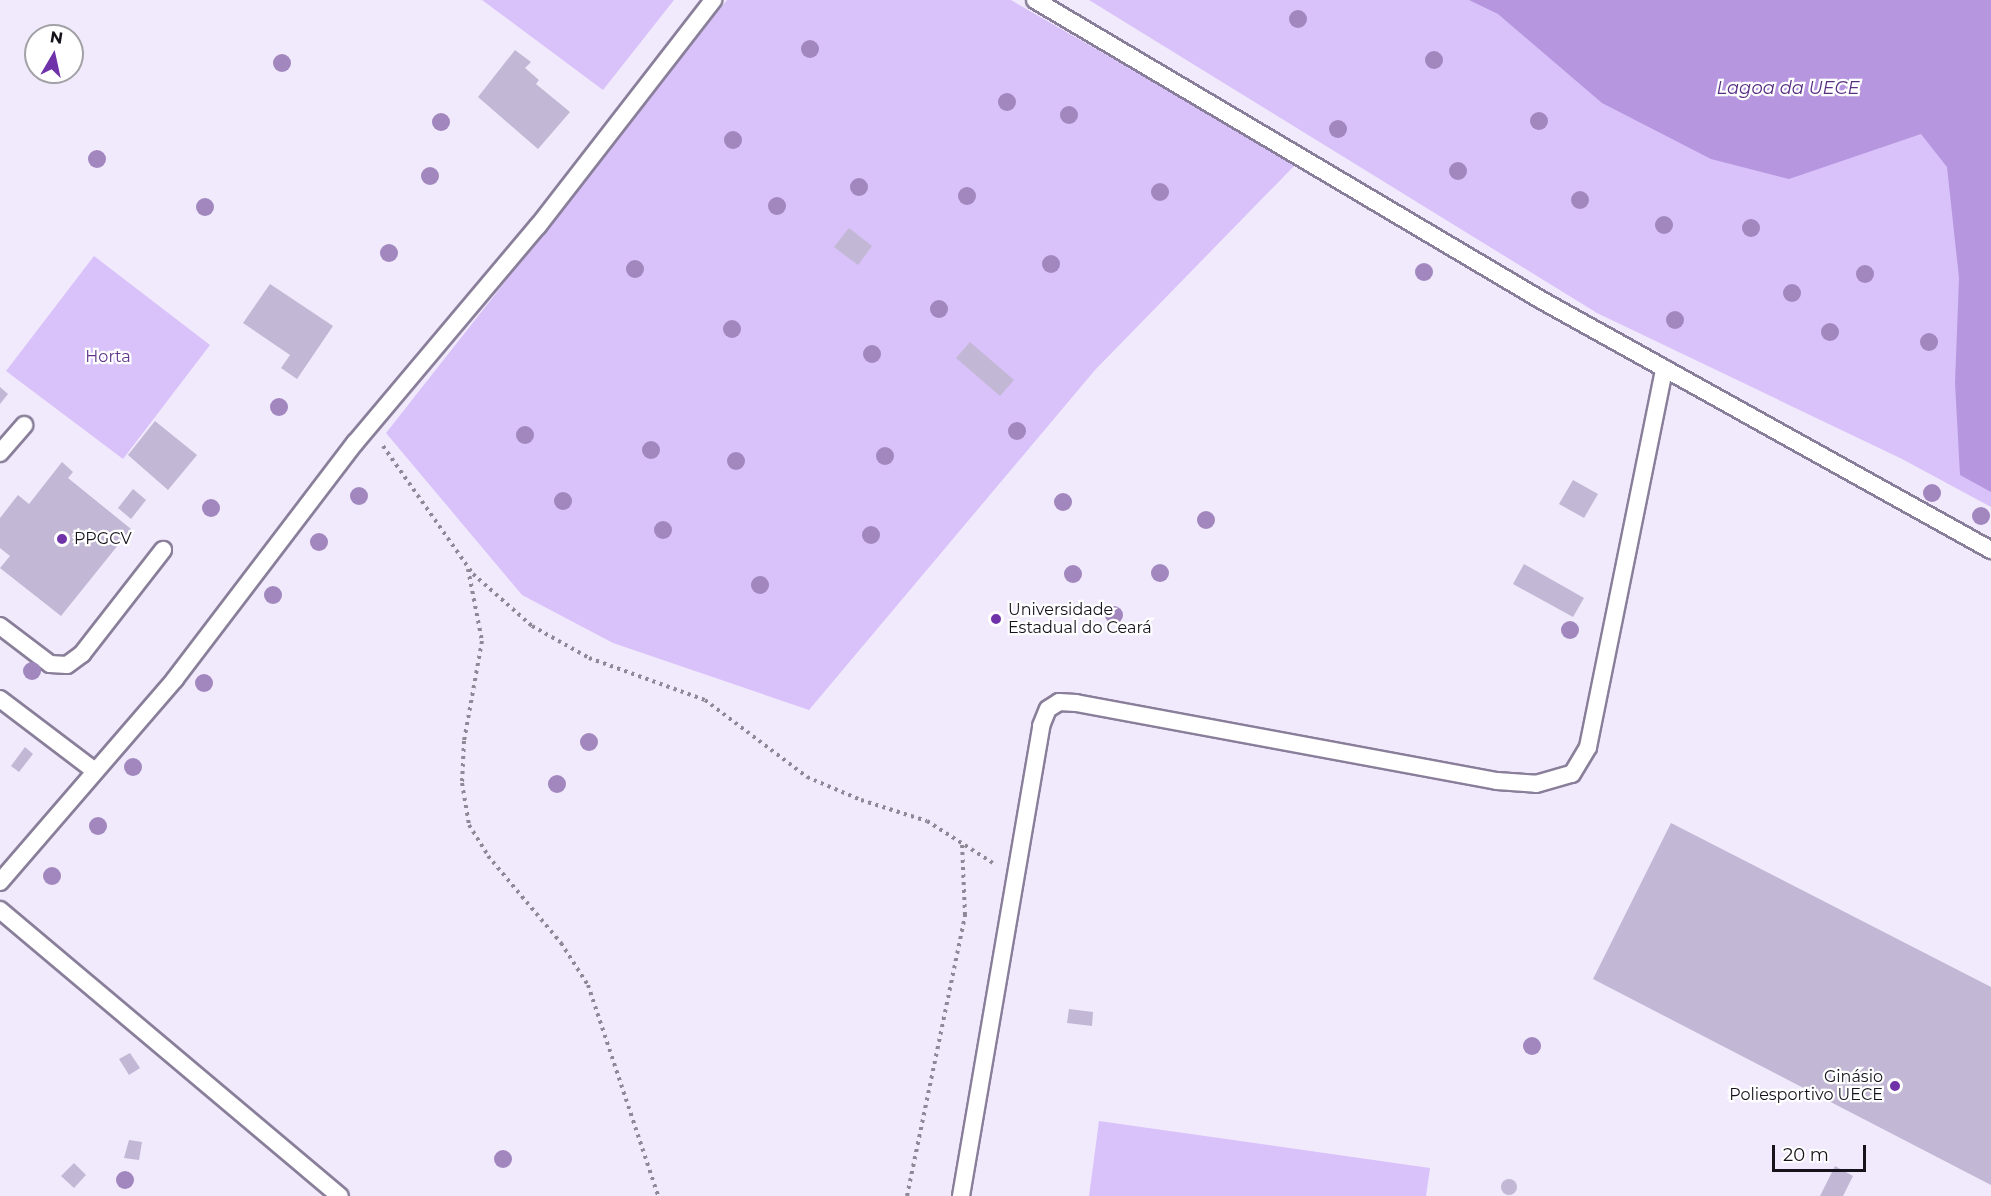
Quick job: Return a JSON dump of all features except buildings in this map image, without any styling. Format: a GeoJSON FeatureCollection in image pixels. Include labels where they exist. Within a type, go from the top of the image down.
{"type":"FeatureCollection","features":[{"type":"Feature","properties":{"kind":"lane"},"geometry":{"type":"LineString","coordinates":[[0,882],[175,679],[369,426],[538,226],[713,0]]}},
{"type":"Feature","properties":{"kind":"lane"},"geometry":{"type":"LineString","coordinates":[[1035,0],[1664,369],[1991,550]]}},
{"type":"Feature","properties":{"kind":"lane"},"geometry":{"type":"LineString","coordinates":[[961,1196],[1041,726],[1048,709],[1059,702],[1497,781],[1536,784],[1572,774],[1588,747],[1664,369]]}},
{"type":"Feature","properties":{"kind":"lane"},"geometry":{"type":"LineString","coordinates":[[0,453],[24,425]]}},
{"type":"Feature","properties":{"kind":"lane"},"geometry":{"type":"LineString","coordinates":[[0,626],[50,664],[67,665],[82,654],[163,550]]}},
{"type":"Feature","properties":{"kind":"lane"},"geometry":{"type":"LineString","coordinates":[[0,699],[95,771]]}},
{"type":"Feature","properties":{"kind":"lane"},"geometry":{"type":"LineString","coordinates":[[0,910],[340,1196]]}},
{"type":"Feature","properties":{"kind":"path"},"geometry":{"type":"LineString","coordinates":[[369,426],[467,565],[532,626],[589,658],[705,700],[807,777],[861,800],[927,821],[1016,877]]}},
{"type":"Feature","properties":{"kind":"path"},"geometry":{"type":"LineString","coordinates":[[467,565],[482,641],[464,741],[462,783],[469,825],[488,856],[572,957],[588,985],[657,1196]]}},
{"type":"Feature","properties":{"kind":"path"},"geometry":{"type":"LineString","coordinates":[[907,1196],[965,915],[962,843]]}},
{"type":"Feature","properties":{"kind":"green space"},"geometry":{"type":"Polygon","coordinates":[[[482,0],[674,0],[603,90],[482,0]]]}},
{"type":"Feature","properties":{"kind":"green space"},"geometry":{"type":"Polygon","coordinates":[[[727,0],[1011,0],[1296,164],[1095,370],[809,710],[613,643],[522,595],[386,433],[727,0]]]}},
{"type":"Feature","properties":{"kind":"green space"},"geometry":{"type":"Polygon","coordinates":[[[1089,0],[1991,0],[1991,507],[1902,459],[1597,313],[1089,0]]]}},
{"type":"Feature","properties":{"kind":"green space","name":"Horta"},"geometry":{"type":"Polygon","coordinates":[[[94,256],[210,345],[123,459],[6,371],[94,256]]]}},
{"type":"Feature","properties":{"kind":"green space"},"geometry":{"type":"Polygon","coordinates":[[[1099,1121],[1430,1168],[1426,1196],[1089,1196],[1099,1121]]]}},
{"type":"Feature","properties":{"kind":"water","name":"Lagoa da UECE"},"geometry":{"type":"Polygon","coordinates":[[[1469,0],[1991,0],[1991,492],[1960,475],[1955,383],[1959,278],[1947,167],[1921,134],[1789,179],[1711,159],[1602,103],[1498,14],[1469,0]]]}},
{"type":"Feature","properties":{"kind":"place","name":"PPGCV"},"geometry":{"type":"Point","coordinates":[62,539]}},
{"type":"Feature","properties":{"kind":"place","name":"Universidade Estadual do Ceará"},"geometry":{"type":"Point","coordinates":[996,619]}},
{"type":"Feature","properties":{"kind":"place","name":"Ginásio Poliesportivo UECE"},"geometry":{"type":"Point","coordinates":[1895,1086]}}]}
